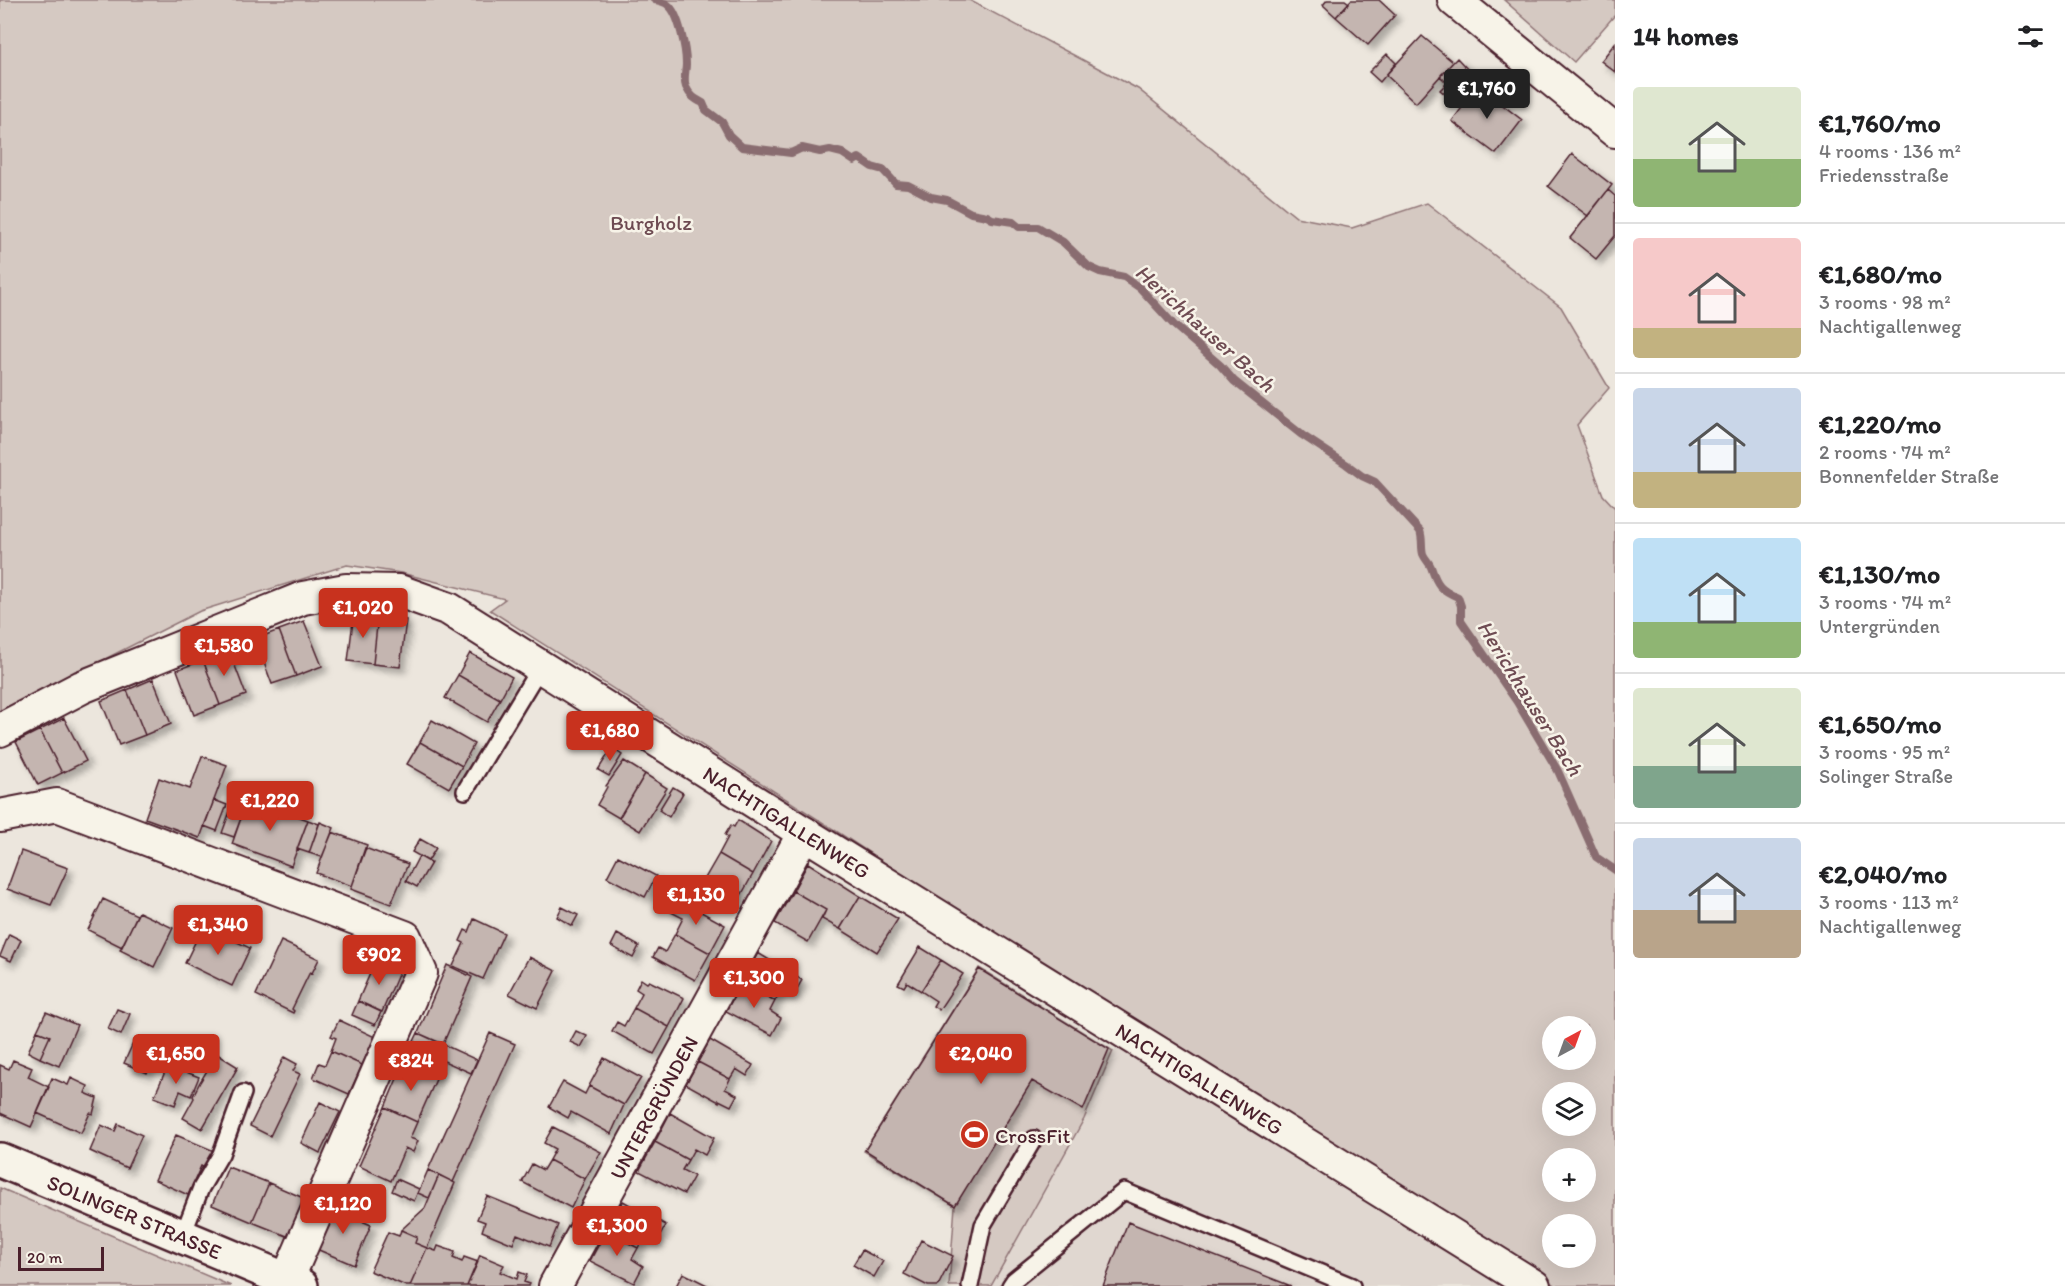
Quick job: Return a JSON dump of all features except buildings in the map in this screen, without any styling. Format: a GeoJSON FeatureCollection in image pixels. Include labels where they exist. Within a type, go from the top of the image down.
{"type":"FeatureCollection","features":[{"type":"Feature","properties":{"kind":"main road","name":"SOLINGER STRASSE"},"geometry":{"type":"LineString","coordinates":[[0,1161],[294,1283]]}},
{"type":"Feature","properties":{"kind":"street"},"geometry":{"type":"LineString","coordinates":[[1454,0],[1615,131]]}},
{"type":"Feature","properties":{"kind":"street","name":"NACHTIGALLENWEG"},"geometry":{"type":"LineString","coordinates":[[0,730],[82,687],[303,598],[346,590],[399,591],[449,609],[804,833],[1534,1286]]}},
{"type":"Feature","properties":{"kind":"street"},"geometry":{"type":"LineString","coordinates":[[0,816],[57,805],[405,937],[421,973],[294,1283]]}},
{"type":"Feature","properties":{"kind":"street","name":"UNTERGRÜNDEN"},"geometry":{"type":"LineString","coordinates":[[555,1286],[804,833]]}},
{"type":"Feature","properties":{"kind":"lane"},"geometry":{"type":"LineString","coordinates":[[465,790],[540,667]]}},
{"type":"Feature","properties":{"kind":"lane"},"geometry":{"type":"LineString","coordinates":[[182,1237],[201,1188],[221,1154],[243,1094]]}},
{"type":"Feature","properties":{"kind":"lane"},"geometry":{"type":"LineString","coordinates":[[970,1286],[983,1225],[1034,1139]]}},
{"type":"Feature","properties":{"kind":"lane"},"geometry":{"type":"LineString","coordinates":[[1012,1283],[1124,1191],[1352,1286]]}},
{"type":"Feature","properties":{"kind":"lane"},"geometry":{"type":"LineString","coordinates":[[1012,1283],[1029,1286]]}},
{"type":"Feature","properties":{"kind":"shaded area"},"geometry":{"type":"Polygon","coordinates":[[[1127,1045],[1517,1286],[991,1286],[1084,1119],[1113,1051],[1127,1045]]]}},
{"type":"Feature","properties":{"kind":"green space","name":"Burgholz"},"geometry":{"type":"Polygon","coordinates":[[[0,0],[969,0],[1138,89],[1296,217],[1352,228],[1427,203],[1561,307],[1609,388],[1577,425],[1603,495],[1615,508],[1615,1286],[1556,1286],[1250,1102],[836,831],[490,610],[505,599],[401,573],[347,565],[200,611],[0,712],[0,0]]]}},
{"type":"Feature","properties":{"kind":"green space"},"geometry":{"type":"Polygon","coordinates":[[[1504,0],[1615,0],[1615,15],[1574,62],[1504,0]]]}},
{"type":"Feature","properties":{"kind":"green space","name":"CrossFit"},"geometry":{"type":"Polygon","coordinates":[[[979,968],[1113,1051],[1084,1119],[991,1286],[949,1286],[955,1206],[864,1151],[979,968]]]}},
{"type":"Feature","properties":{"kind":"green space"},"geometry":{"type":"Polygon","coordinates":[[[0,1188],[231,1286],[0,1286],[0,1188]]]}},
{"type":"Feature","properties":{"kind":"waterway","name":"Herichhauser Bach"},"geometry":{"type":"LineString","coordinates":[[655,0],[668,5],[679,23],[685,50],[686,87],[693,97],[703,103],[706,110],[722,122],[729,135],[742,147],[791,153],[802,148],[842,153],[854,161],[859,158],[872,167],[883,170],[896,184],[908,185],[931,197],[947,200],[971,213],[1013,222],[1019,227],[1038,227],[1063,242],[1089,267],[1124,277],[1140,288],[1174,325],[1220,365],[1234,381],[1302,435],[1362,476],[1375,482],[1420,531],[1423,554],[1437,582],[1443,589],[1458,597],[1461,606],[1461,621],[1517,702],[1558,771],[1596,857],[1615,870]]}},
{"type":"Feature","properties":{"kind":"place","name":"CrossFit"},"geometry":{"type":"Point","coordinates":[974,1135]}}]}
